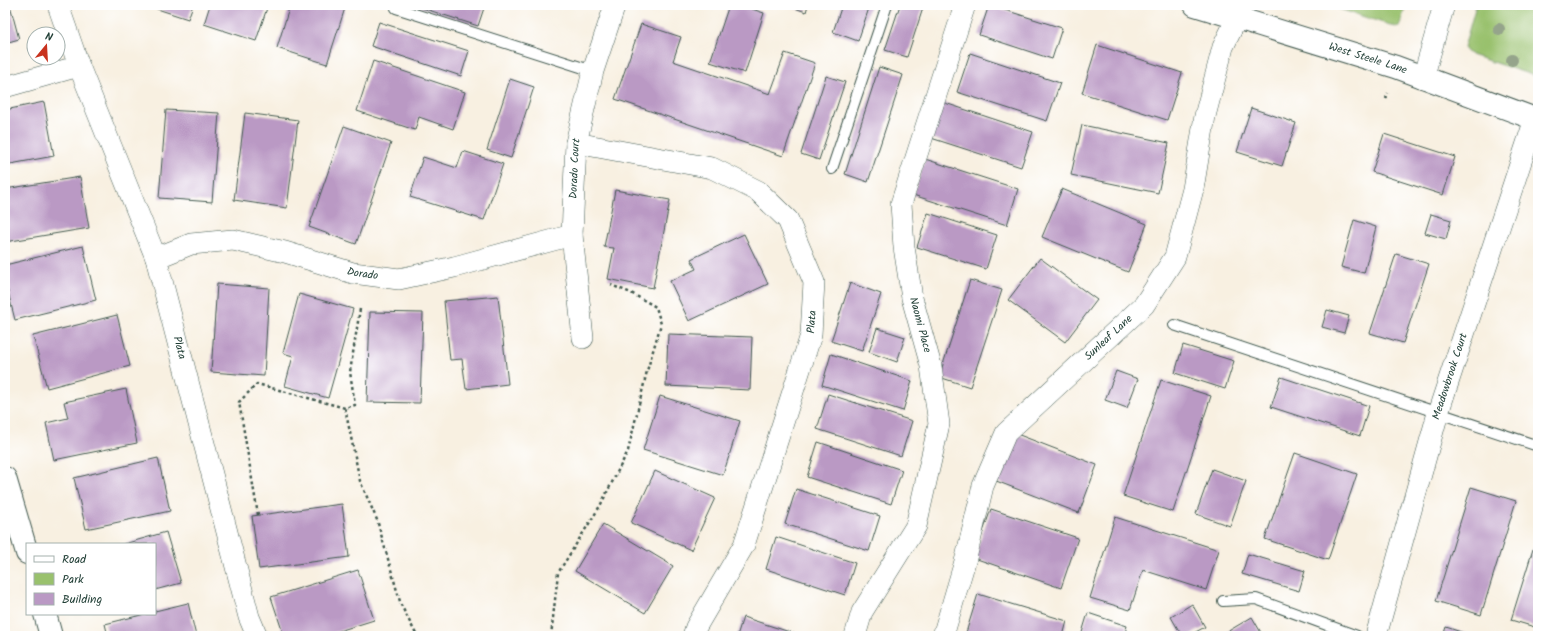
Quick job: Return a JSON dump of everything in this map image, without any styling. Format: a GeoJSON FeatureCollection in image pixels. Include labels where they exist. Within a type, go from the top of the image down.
{"type":"FeatureCollection","features":[{"type":"Feature","properties":{"kind":"street","name":"Plata"},"geometry":{"type":"LineString","coordinates":[[58,5],[79,66],[156,258],[249,617],[257,636]]}},
{"type":"Feature","properties":{"kind":"street","name":"Dorado Court"},"geometry":{"type":"LineString","coordinates":[[583,338],[572,235],[576,143],[594,71],[615,5]]}},
{"type":"Feature","properties":{"kind":"street","name":"Naomi Place"},"geometry":{"type":"LineString","coordinates":[[855,636],[862,612],[916,526],[939,424],[931,366],[911,291],[904,247],[900,204],[965,5]]}},
{"type":"Feature","properties":{"kind":"street","name":"West Steele Lane"},"geometry":{"type":"LineString","coordinates":[[1195,5],[1396,67],[1537,120]]}},
{"type":"Feature","properties":{"kind":"street"},"geometry":{"type":"LineString","coordinates":[[1423,78],[1444,5]]}},
{"type":"Feature","properties":{"kind":"street","name":"Sunleaf Lane"},"geometry":{"type":"LineString","coordinates":[[943,636],[966,558],[983,486],[1006,433],[1144,305],[1175,257],[1193,189],[1205,116],[1223,47],[1237,18]]}},
{"type":"Feature","properties":{"kind":"street"},"geometry":{"type":"LineString","coordinates":[[5,87],[79,66]]}},
{"type":"Feature","properties":{"kind":"street","name":"Meadowbrook Court"},"geometry":{"type":"LineString","coordinates":[[1376,636],[1438,413],[1537,120]]}},
{"type":"Feature","properties":{"kind":"street","name":"Plata"},"geometry":{"type":"LineString","coordinates":[[576,143],[712,168],[758,191],[788,220],[814,282],[811,335],[744,545],[696,627],[693,636]]}},
{"type":"Feature","properties":{"kind":"street","name":"Dorado"},"geometry":{"type":"LineString","coordinates":[[156,258],[191,244],[232,240],[285,252],[353,273],[399,279],[572,235]]}},
{"type":"Feature","properties":{"kind":"street"},"geometry":{"type":"LineString","coordinates":[[5,478],[26,550]]}},
{"type":"Feature","properties":{"kind":"street"},"geometry":{"type":"LineString","coordinates":[[45,615],[51,636]]}},
{"type":"Feature","properties":{"kind":"lane"},"geometry":{"type":"LineString","coordinates":[[832,169],[887,5]]}},
{"type":"Feature","properties":{"kind":"lane"},"geometry":{"type":"LineString","coordinates":[[396,8],[594,71]]}},
{"type":"Feature","properties":{"kind":"lane"},"geometry":{"type":"LineString","coordinates":[[1174,325],[1538,446]]}},
{"type":"Feature","properties":{"kind":"lane"},"geometry":{"type":"LineString","coordinates":[[1222,601],[1256,599],[1357,636]]}},
{"type":"Feature","properties":{"kind":"path"},"geometry":{"type":"LineString","coordinates":[[1386,99],[1388,93]]}},
{"type":"Feature","properties":{"kind":"path"},"geometry":{"type":"LineString","coordinates":[[551,636],[558,573],[600,506],[628,451],[647,371],[661,324],[656,307],[631,293],[611,285]]}},
{"type":"Feature","properties":{"kind":"path"},"geometry":{"type":"LineString","coordinates":[[258,515],[239,402],[257,384],[345,408],[355,405],[350,372],[360,309]]}},
{"type":"Feature","properties":{"kind":"path"},"geometry":{"type":"LineString","coordinates":[[345,408],[360,481],[377,520],[401,605],[417,636]]}},
{"type":"Feature","properties":{"kind":"green space"},"geometry":{"type":"Polygon","coordinates":[[[1327,5],[1406,5],[1399,28],[1327,5]]]}},
{"type":"Feature","properties":{"kind":"green space"},"geometry":{"type":"Polygon","coordinates":[[[1476,5],[1538,5],[1538,77],[1471,55],[1464,47],[1476,5]]]}},
{"type":"Feature","properties":{"kind":"building"},"geometry":{"type":"Polygon","coordinates":[[[5,5],[10,5],[19,39],[5,43],[5,5]]]}},
{"type":"Feature","properties":{"kind":"building"},"geometry":{"type":"Polygon","coordinates":[[[145,5],[193,5],[188,19],[145,5]]]}},
{"type":"Feature","properties":{"kind":"building"},"geometry":{"type":"Polygon","coordinates":[[[210,5],[268,5],[256,41],[204,24],[210,5]]]}},
{"type":"Feature","properties":{"kind":"building"},"geometry":{"type":"Polygon","coordinates":[[[290,5],[346,5],[327,64],[277,48],[290,5]]]}},
{"type":"Feature","properties":{"kind":"building"},"geometry":{"type":"Polygon","coordinates":[[[413,5],[485,5],[478,26],[413,5]]]}},
{"type":"Feature","properties":{"kind":"building"},"geometry":{"type":"Polygon","coordinates":[[[729,5],[740,5],[764,13],[745,73],[710,62],[729,5]]]}},
{"type":"Feature","properties":{"kind":"building"},"geometry":{"type":"Polygon","coordinates":[[[786,5],[808,5],[806,12],[786,5]]]}},
{"type":"Feature","properties":{"kind":"building"},"geometry":{"type":"Polygon","coordinates":[[[842,5],[870,5],[858,41],[833,32],[842,5]]]}},
{"type":"Feature","properties":{"kind":"building"},"geometry":{"type":"Polygon","coordinates":[[[900,5],[924,5],[907,57],[885,50],[900,5]]]}},
{"type":"Feature","properties":{"kind":"building"},"geometry":{"type":"Polygon","coordinates":[[[989,5],[1062,28],[1052,59],[979,35],[989,5]]]}},
{"type":"Feature","properties":{"kind":"building"},"geometry":{"type":"Polygon","coordinates":[[[379,22],[469,51],[461,76],[371,46],[379,22]]]}},
{"type":"Feature","properties":{"kind":"building"},"geometry":{"type":"Polygon","coordinates":[[[641,24],[681,37],[673,61],[770,94],[785,53],[815,63],[783,156],[615,99],[641,24]]]}},
{"type":"Feature","properties":{"kind":"building"},"geometry":{"type":"Polygon","coordinates":[[[1097,45],[1182,73],[1167,120],[1082,93],[1097,45]]]}},
{"type":"Feature","properties":{"kind":"building"},"geometry":{"type":"Polygon","coordinates":[[[970,53],[1060,83],[1047,121],[957,92],[970,53]]]}},
{"type":"Feature","properties":{"kind":"building"},"geometry":{"type":"Polygon","coordinates":[[[373,61],[465,92],[453,129],[419,117],[415,130],[357,111],[373,61]]]}},
{"type":"Feature","properties":{"kind":"building"},"geometry":{"type":"Polygon","coordinates":[[[879,67],[903,75],[868,182],[845,174],[879,67]]]}},
{"type":"Feature","properties":{"kind":"building"},"geometry":{"type":"Polygon","coordinates":[[[826,76],[845,82],[819,160],[801,154],[826,76]]]}},
{"type":"Feature","properties":{"kind":"building"},"geometry":{"type":"Polygon","coordinates":[[[510,79],[534,87],[511,158],[487,150],[510,79]]]}},
{"type":"Feature","properties":{"kind":"building"},"geometry":{"type":"Polygon","coordinates":[[[44,102],[54,156],[5,165],[5,110],[44,102]]]}},
{"type":"Feature","properties":{"kind":"building"},"geometry":{"type":"Polygon","coordinates":[[[942,102],[1033,132],[1021,167],[931,138],[942,102]]]}},
{"type":"Feature","properties":{"kind":"building"},"geometry":{"type":"Polygon","coordinates":[[[1251,108],[1296,123],[1282,166],[1237,152],[1251,108]]]}},
{"type":"Feature","properties":{"kind":"building"},"geometry":{"type":"Polygon","coordinates":[[[166,110],[219,113],[212,202],[159,198],[166,110]]]}},
{"type":"Feature","properties":{"kind":"building"},"geometry":{"type":"Polygon","coordinates":[[[245,113],[298,120],[287,208],[234,200],[245,113]]]}},
{"type":"Feature","properties":{"kind":"building"},"geometry":{"type":"Polygon","coordinates":[[[1082,125],[1169,143],[1158,193],[1071,175],[1082,125]]]}},
{"type":"Feature","properties":{"kind":"building"},"geometry":{"type":"Polygon","coordinates":[[[344,126],[391,143],[356,244],[309,227],[344,126]]]}},
{"type":"Feature","properties":{"kind":"building"},"geometry":{"type":"Polygon","coordinates":[[[1384,134],[1455,157],[1443,195],[1372,172],[1384,134]]]}},
{"type":"Feature","properties":{"kind":"building"},"geometry":{"type":"Polygon","coordinates":[[[463,151],[503,164],[484,220],[410,197],[423,157],[457,168],[463,151]]]}},
{"type":"Feature","properties":{"kind":"building"},"geometry":{"type":"Polygon","coordinates":[[[925,159],[1018,189],[1007,225],[913,195],[925,159]]]}},
{"type":"Feature","properties":{"kind":"building"},"geometry":{"type":"Polygon","coordinates":[[[80,177],[89,228],[5,242],[5,189],[80,177]]]}},
{"type":"Feature","properties":{"kind":"building"},"geometry":{"type":"Polygon","coordinates":[[[1062,189],[1147,224],[1128,272],[1042,237],[1062,189]]]}},
{"type":"Feature","properties":{"kind":"building"},"geometry":{"type":"Polygon","coordinates":[[[615,190],[670,200],[653,288],[608,279],[614,248],[604,247],[615,190]]]}},
{"type":"Feature","properties":{"kind":"building"},"geometry":{"type":"Polygon","coordinates":[[[928,213],[997,235],[986,269],[917,247],[928,213]]]}},
{"type":"Feature","properties":{"kind":"building"},"geometry":{"type":"Polygon","coordinates":[[[1431,214],[1451,220],[1446,239],[1425,233],[1431,214]]]}},
{"type":"Feature","properties":{"kind":"building"},"geometry":{"type":"Polygon","coordinates":[[[1354,220],[1376,227],[1364,273],[1341,267],[1354,220]]]}},
{"type":"Feature","properties":{"kind":"building"},"geometry":{"type":"Polygon","coordinates":[[[744,234],[768,284],[689,321],[670,281],[696,269],[691,259],[744,234]]]}},
{"type":"Feature","properties":{"kind":"building"},"geometry":{"type":"Polygon","coordinates":[[[83,246],[96,300],[15,320],[5,280],[5,265],[83,246]]]}},
{"type":"Feature","properties":{"kind":"building"},"geometry":{"type":"Polygon","coordinates":[[[1396,254],[1429,264],[1403,343],[1370,333],[1396,254]]]}},
{"type":"Feature","properties":{"kind":"building"},"geometry":{"type":"Polygon","coordinates":[[[1040,258],[1097,300],[1065,342],[1008,300],[1040,258]]]}},
{"type":"Feature","properties":{"kind":"building"},"geometry":{"type":"Polygon","coordinates":[[[970,280],[1002,290],[970,387],[939,377],[970,280]]]}},
{"type":"Feature","properties":{"kind":"building"},"geometry":{"type":"Polygon","coordinates":[[[850,283],[881,294],[862,351],[831,341],[850,283]]]}},
{"type":"Feature","properties":{"kind":"building"},"geometry":{"type":"Polygon","coordinates":[[[217,284],[269,288],[264,376],[211,372],[217,284]]]}},
{"type":"Feature","properties":{"kind":"building"},"geometry":{"type":"Polygon","coordinates":[[[299,294],[353,309],[328,398],[285,386],[293,356],[283,353],[299,294]]]}},
{"type":"Feature","properties":{"kind":"building"},"geometry":{"type":"Polygon","coordinates":[[[498,296],[508,384],[466,389],[462,359],[450,360],[444,301],[498,296]]]}},
{"type":"Feature","properties":{"kind":"building"},"geometry":{"type":"Polygon","coordinates":[[[1327,310],[1349,316],[1344,333],[1322,327],[1327,310]]]}},
{"type":"Feature","properties":{"kind":"building"},"geometry":{"type":"Polygon","coordinates":[[[370,312],[423,313],[420,403],[367,402],[370,312]]]}},
{"type":"Feature","properties":{"kind":"building"},"geometry":{"type":"Polygon","coordinates":[[[117,315],[130,366],[47,388],[33,336],[117,315]]]}},
{"type":"Feature","properties":{"kind":"building"},"geometry":{"type":"Polygon","coordinates":[[[877,328],[905,337],[897,362],[869,352],[877,328]]]}},
{"type":"Feature","properties":{"kind":"building"},"geometry":{"type":"Polygon","coordinates":[[[668,334],[752,337],[750,390],[666,386],[668,334]]]}},
{"type":"Feature","properties":{"kind":"building"},"geometry":{"type":"Polygon","coordinates":[[[1183,345],[1234,361],[1225,389],[1175,373],[1183,345]]]}},
{"type":"Feature","properties":{"kind":"building"},"geometry":{"type":"Polygon","coordinates":[[[831,354],[912,381],[903,411],[822,385],[831,354]]]}},
{"type":"Feature","properties":{"kind":"building"},"geometry":{"type":"Polygon","coordinates":[[[1116,371],[1138,379],[1127,408],[1105,400],[1116,371]]]}},
{"type":"Feature","properties":{"kind":"building"},"geometry":{"type":"Polygon","coordinates":[[[1281,377],[1369,406],[1360,436],[1271,407],[1281,377]]]}},
{"type":"Feature","properties":{"kind":"building"},"geometry":{"type":"Polygon","coordinates":[[[1161,380],[1211,396],[1173,512],[1123,496],[1161,380]]]}},
{"type":"Feature","properties":{"kind":"building"},"geometry":{"type":"Polygon","coordinates":[[[126,389],[137,443],[54,460],[46,423],[68,418],[64,402],[126,389]]]}},
{"type":"Feature","properties":{"kind":"building"},"geometry":{"type":"Polygon","coordinates":[[[828,394],[912,421],[901,456],[817,429],[828,394]]]}},
{"type":"Feature","properties":{"kind":"building"},"geometry":{"type":"Polygon","coordinates":[[[660,396],[740,421],[723,475],[643,450],[660,396]]]}},
{"type":"Feature","properties":{"kind":"building"},"geometry":{"type":"Polygon","coordinates":[[[1009,431],[1097,465],[1079,513],[991,479],[1009,431]]]}},
{"type":"Feature","properties":{"kind":"building"},"geometry":{"type":"Polygon","coordinates":[[[818,442],[902,470],[891,504],[807,477],[818,442]]]}},
{"type":"Feature","properties":{"kind":"building"},"geometry":{"type":"Polygon","coordinates":[[[1295,453],[1357,474],[1328,560],[1265,539],[1295,453]]]}},
{"type":"Feature","properties":{"kind":"building"},"geometry":{"type":"Polygon","coordinates":[[[158,458],[170,511],[86,529],[74,478],[158,458]]]}},
{"type":"Feature","properties":{"kind":"building"},"geometry":{"type":"Polygon","coordinates":[[[1212,469],[1246,481],[1230,526],[1196,514],[1212,469]]]}},
{"type":"Feature","properties":{"kind":"building"},"geometry":{"type":"Polygon","coordinates":[[[655,471],[715,498],[691,550],[631,523],[655,471]]]}},
{"type":"Feature","properties":{"kind":"building"},"geometry":{"type":"Polygon","coordinates":[[[1471,487],[1516,501],[1481,615],[1436,601],[1471,487]]]}},
{"type":"Feature","properties":{"kind":"building"},"geometry":{"type":"Polygon","coordinates":[[[796,489],[880,516],[869,551],[785,524],[796,489]]]}},
{"type":"Feature","properties":{"kind":"building"},"geometry":{"type":"Polygon","coordinates":[[[342,504],[349,557],[259,569],[252,516],[342,504]]]}},
{"type":"Feature","properties":{"kind":"building"},"geometry":{"type":"Polygon","coordinates":[[[991,509],[1078,538],[1061,588],[974,558],[991,509]]]}},
{"type":"Feature","properties":{"kind":"building"},"geometry":{"type":"Polygon","coordinates":[[[1115,517],[1219,550],[1206,590],[1143,570],[1130,610],[1090,598],[1115,517]]]}},
{"type":"Feature","properties":{"kind":"building"},"geometry":{"type":"Polygon","coordinates":[[[603,524],[673,566],[645,613],[575,571],[603,524]]]}},
{"type":"Feature","properties":{"kind":"building"},"geometry":{"type":"Polygon","coordinates":[[[166,532],[181,583],[156,590],[156,543],[128,543],[166,532]]]}},
{"type":"Feature","properties":{"kind":"building"},"geometry":{"type":"Polygon","coordinates":[[[1538,533],[1538,628],[1511,620],[1538,533]]]}},
{"type":"Feature","properties":{"kind":"building"},"geometry":{"type":"Polygon","coordinates":[[[776,537],[855,563],[845,595],[766,569],[776,537]]]}},
{"type":"Feature","properties":{"kind":"building"},"geometry":{"type":"Polygon","coordinates":[[[1248,554],[1305,571],[1299,591],[1242,574],[1248,554]]]}},
{"type":"Feature","properties":{"kind":"building"},"geometry":{"type":"Polygon","coordinates":[[[358,570],[374,620],[323,636],[284,636],[271,597],[358,570]]]}},
{"type":"Feature","properties":{"kind":"building"},"geometry":{"type":"Polygon","coordinates":[[[978,594],[1067,621],[1063,636],[965,636],[978,594]]]}},
{"type":"Feature","properties":{"kind":"building"},"geometry":{"type":"Polygon","coordinates":[[[188,603],[196,636],[108,636],[105,624],[141,615],[156,615],[156,611],[188,603]]]}},
{"type":"Feature","properties":{"kind":"building"},"geometry":{"type":"Polygon","coordinates":[[[1192,604],[1205,627],[1188,636],[1182,636],[1171,617],[1192,604]]]}},
{"type":"Feature","properties":{"kind":"building"},"geometry":{"type":"Polygon","coordinates":[[[1088,613],[1127,626],[1124,636],[1081,636],[1088,613]]]}},
{"type":"Feature","properties":{"kind":"building"},"geometry":{"type":"Polygon","coordinates":[[[743,617],[796,634],[796,636],[737,636],[743,617]]]}},
{"type":"Feature","properties":{"kind":"building"},"geometry":{"type":"Polygon","coordinates":[[[1252,617],[1263,636],[1220,636],[1252,617]]]}},
{"type":"Feature","properties":{"kind":"building"},"geometry":{"type":"Polygon","coordinates":[[[1446,627],[1473,636],[1443,636],[1446,627]]]}}]}
